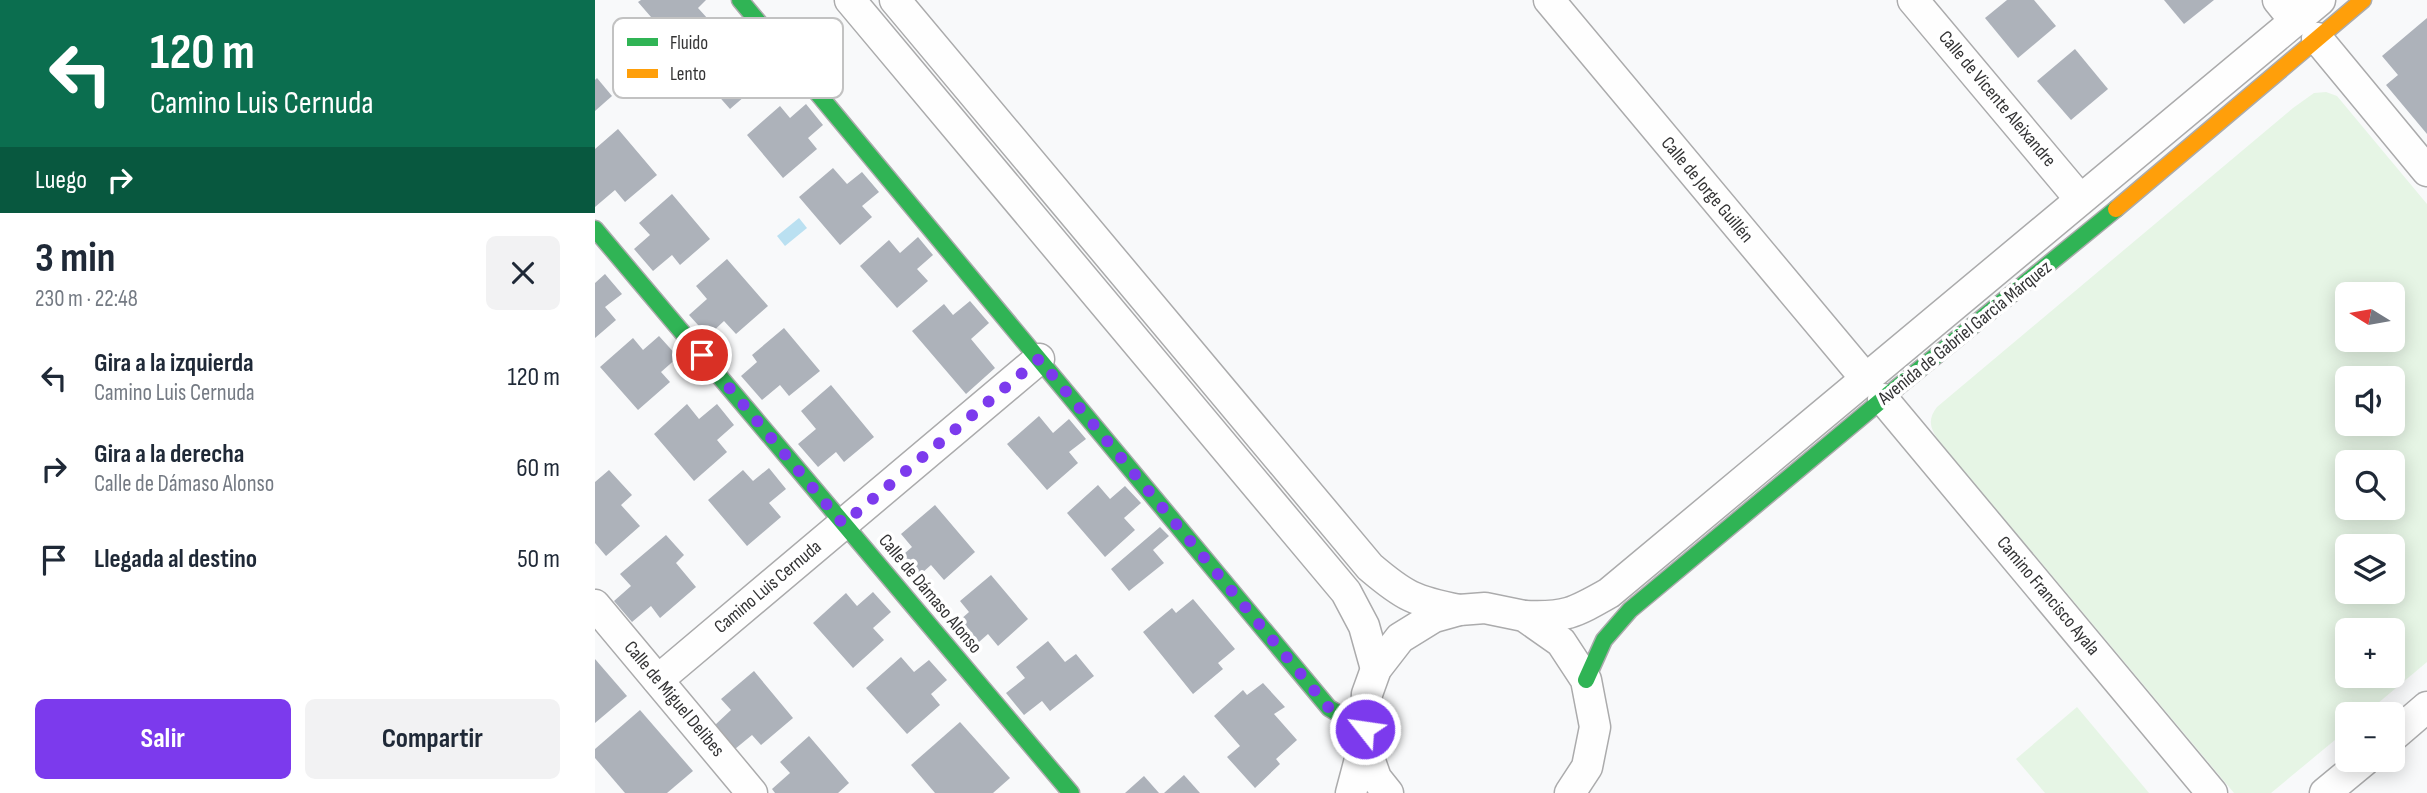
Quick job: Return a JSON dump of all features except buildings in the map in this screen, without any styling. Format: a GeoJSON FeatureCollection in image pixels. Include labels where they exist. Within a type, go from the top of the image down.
{"type":"FeatureCollection","features":[{"type":"Feature","properties":{"kind":"street"},"geometry":{"type":"LineString","coordinates":[[740,0],[755,18]]}},
{"type":"Feature","properties":{"kind":"street"},"geometry":{"type":"LineString","coordinates":[[850,0],[1346,592],[1364,626],[1376,669]]}},
{"type":"Feature","properties":{"kind":"street"},"geometry":{"type":"LineString","coordinates":[[895,0],[1370,567],[1398,591],[1422,603],[1458,610]]}},
{"type":"Feature","properties":{"kind":"street","name":"Calle de Jorge Guillén"},"geometry":{"type":"LineString","coordinates":[[1549,0],[1875,389]]}},
{"type":"Feature","properties":{"kind":"street","name":"Calle de Vicente Aleixandre"},"geometry":{"type":"LineString","coordinates":[[1913,0],[2080,199]]}},
{"type":"Feature","properties":{"kind":"street","name":"Avenida de Gabriel García Márquez"},"geometry":{"type":"LineString","coordinates":[[1587,680],[1604,640],[1630,610],[2080,199],[2320,0]]}},
{"type":"Feature","properties":{"kind":"street","name":"Avenida de Gabriel García Márquez"},"geometry":{"type":"LineString","coordinates":[[1524,617],[1550,617],[1576,612],[1609,593],[1875,389],[2100,223],[2297,20],[2363,0]]}},
{"type":"Feature","properties":{"kind":"street"},"geometry":{"type":"LineString","coordinates":[[2297,20],[2427,171]]}},
{"type":"Feature","properties":{"kind":"street"},"geometry":{"type":"LineString","coordinates":[[822,98],[1329,708],[1365,736],[1376,778],[1388,793]]}},
{"type":"Feature","properties":{"kind":"street","name":"Calle de Dámaso Alonso"},"geometry":{"type":"LineString","coordinates":[[595,229],[1071,793]]}},
{"type":"Feature","properties":{"kind":"street","name":"Camino Luis Cernuda"},"geometry":{"type":"LineString","coordinates":[[658,680],[1039,359]]}},
{"type":"Feature","properties":{"kind":"street","name":"Camino Francisco Ayala"},"geometry":{"type":"LineString","coordinates":[[1875,389],[2212,793]]}},
{"type":"Feature","properties":{"kind":"street","name":"Calle de Miguel Delibes"},"geometry":{"type":"LineString","coordinates":[[595,605],[752,793]]}},
{"type":"Feature","properties":{"kind":"street"},"geometry":{"type":"LineString","coordinates":[[1351,793],[1365,736],[1367,694],[1376,669],[1400,638],[1434,617],[1458,610],[1485,607],[1524,617],[1561,642],[1587,680],[1595,727],[1588,780],[1570,793]]}},
{"type":"Feature","properties":{"kind":"street"},"geometry":{"type":"LineString","coordinates":[[2405,726],[2427,707]]}},
{"type":"Feature","properties":{"kind":"street"},"geometry":{"type":"LineString","coordinates":[[2325,793],[2350,772]]}},
{"type":"Feature","properties":{"kind":"green space"},"geometry":{"type":"Polygon","coordinates":[[[2326,92],[2337,96],[2427,204],[2427,662],[2405,680],[2405,618],[2335,618],[2335,688],[2396,688],[2379,702],[2335,702],[2335,740],[2271,793],[2234,793],[1940,442],[1932,429],[1931,420],[1937,407],[2314,93],[2326,92]]]}},
{"type":"Feature","properties":{"kind":"green space"},"geometry":{"type":"Polygon","coordinates":[[[2077,707],[2149,793],[2045,793],[2016,759],[2077,707]]]}},
{"type":"Feature","properties":{"kind":"water"},"geometry":{"type":"Polygon","coordinates":[[[799,218],[807,228],[785,246],[777,236],[799,218]]]}},
{"type":"Feature","properties":{"kind":"traffic: fast"},"geometry":{"type":"LineString","coordinates":[[740,0],[755,18]]}},
{"type":"Feature","properties":{"kind":"traffic: fast"},"geometry":{"type":"LineString","coordinates":[[822,98],[1329,708],[1365,729]]}},
{"type":"Feature","properties":{"kind":"traffic: fast"},"geometry":{"type":"LineString","coordinates":[[1586,680],[1604,640],[1630,610],[2116,209]]}},
{"type":"Feature","properties":{"kind":"traffic: fast"},"geometry":{"type":"LineString","coordinates":[[595,229],[1071,793]]}},
{"type":"Feature","properties":{"kind":"traffic: slow"},"geometry":{"type":"LineString","coordinates":[[2116,209],[2363,0]]}},
{"type":"Feature","properties":{"kind":"route"},"geometry":{"type":"LineString","coordinates":[[702,355],[843,524],[1039,359],[1329,708],[1365,729]]}}]}
